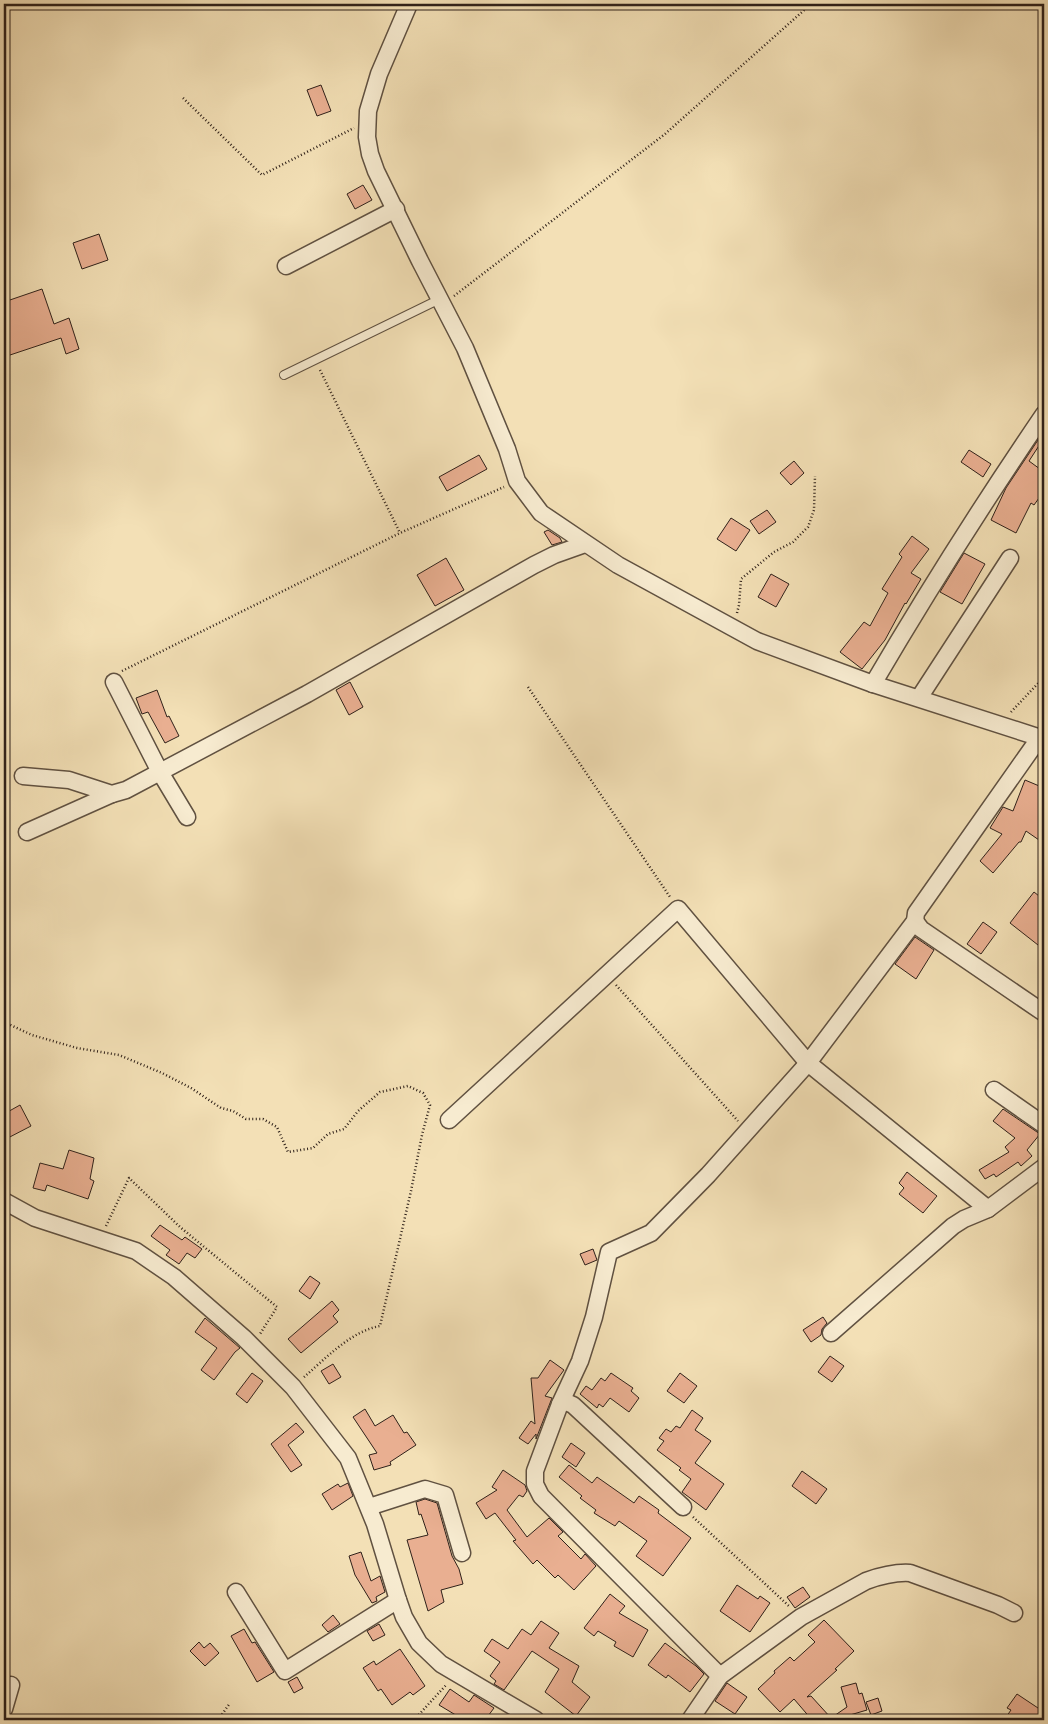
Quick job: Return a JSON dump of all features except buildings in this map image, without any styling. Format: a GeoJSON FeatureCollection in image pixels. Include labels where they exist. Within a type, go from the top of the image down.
{"type":"FeatureCollection","features":[{"type":"Feature","properties":{"kind":"street"},"geometry":{"type":"LineString","coordinates":[[409,4],[379,74],[368,111],[370,154],[376,172],[465,348],[507,449],[517,481],[541,512],[618,565],[757,641],[873,684],[1042,738],[916,913],[915,921],[808,1063],[708,1176],[651,1233],[609,1252],[594,1317],[580,1361],[560,1404],[535,1471],[535,1484],[541,1496],[720,1676]]}},
{"type":"Feature","properties":{"kind":"street"},"geometry":{"type":"LineString","coordinates":[[286,266],[396,209]]}},
{"type":"Feature","properties":{"kind":"street"},"geometry":{"type":"LineString","coordinates":[[873,684],[992,490],[1044,414]]}},
{"type":"Feature","properties":{"kind":"street"},"geometry":{"type":"LineString","coordinates":[[27,832],[112,794],[126,790],[307,694],[534,565],[554,555],[585,544]]}},
{"type":"Feature","properties":{"kind":"street"},"geometry":{"type":"LineString","coordinates":[[919,698],[1010,558]]}},
{"type":"Feature","properties":{"kind":"street"},"geometry":{"type":"LineString","coordinates":[[114,682],[160,772],[187,817]]}},
{"type":"Feature","properties":{"kind":"street"},"geometry":{"type":"LineString","coordinates":[[24,776],[69,780],[112,794]]}},
{"type":"Feature","properties":{"kind":"street"},"geometry":{"type":"LineString","coordinates":[[449,1120],[678,909],[808,1063],[988,1209]]}},
{"type":"Feature","properties":{"kind":"street"},"geometry":{"type":"LineString","coordinates":[[915,921],[921,929],[1044,1013]]}},
{"type":"Feature","properties":{"kind":"street"},"geometry":{"type":"LineString","coordinates":[[994,1090],[1044,1126]]}},
{"type":"Feature","properties":{"kind":"street"},"geometry":{"type":"LineString","coordinates":[[830,1333],[953,1226],[988,1209],[1044,1167]]}},
{"type":"Feature","properties":{"kind":"street"},"geometry":{"type":"LineString","coordinates":[[4,1201],[36,1218],[136,1251],[174,1277],[252,1346],[293,1387],[348,1458],[369,1507],[404,1617],[419,1643],[441,1664],[536,1720]]}},
{"type":"Feature","properties":{"kind":"street"},"geometry":{"type":"LineString","coordinates":[[560,1404],[566,1402],[573,1405],[683,1507]]}},
{"type":"Feature","properties":{"kind":"street"},"geometry":{"type":"LineString","coordinates":[[369,1507],[425,1489],[445,1495],[462,1553]]}},
{"type":"Feature","properties":{"kind":"street"},"geometry":{"type":"LineString","coordinates":[[690,1720],[720,1676],[801,1618],[866,1581],[899,1572],[910,1573],[998,1605],[1014,1613]]}},
{"type":"Feature","properties":{"kind":"street"},"geometry":{"type":"LineString","coordinates":[[236,1592],[285,1671],[398,1600]]}},
{"type":"Feature","properties":{"kind":"street"},"geometry":{"type":"LineString","coordinates":[[4,1709],[11,1685]]}},
{"type":"Feature","properties":{"kind":"lane"},"geometry":{"type":"LineString","coordinates":[[284,375],[441,302]]}},
{"type":"Feature","properties":{"kind":"path"},"geometry":{"type":"LineString","coordinates":[[441,302],[665,134],[811,4]]}},
{"type":"Feature","properties":{"kind":"path"},"geometry":{"type":"LineString","coordinates":[[183,98],[262,175],[368,121]]}},
{"type":"Feature","properties":{"kind":"path"},"geometry":{"type":"LineString","coordinates":[[315,359],[400,533]]}},
{"type":"Feature","properties":{"kind":"path"},"geometry":{"type":"LineString","coordinates":[[732,628],[739,605],[742,579],[774,552],[793,542],[808,527],[814,510],[815,476]]}},
{"type":"Feature","properties":{"kind":"path"},"geometry":{"type":"LineString","coordinates":[[114,682],[123,671],[400,533],[517,481]]}},
{"type":"Feature","properties":{"kind":"path"},"geometry":{"type":"LineString","coordinates":[[1000,724],[1044,677]]}},
{"type":"Feature","properties":{"kind":"path"},"geometry":{"type":"LineString","coordinates":[[528,687],[678,909]]}},
{"type":"Feature","properties":{"kind":"path"},"geometry":{"type":"LineString","coordinates":[[606,975],[747,1131]]}},
{"type":"Feature","properties":{"kind":"path"},"geometry":{"type":"LineString","coordinates":[[4,1022],[32,1036],[77,1048],[119,1055],[192,1088],[222,1108],[233,1111],[246,1119],[263,1119],[277,1127],[288,1152],[313,1148],[328,1134],[344,1129],[358,1112],[380,1092],[408,1086],[423,1093],[430,1105],[380,1326],[369,1327],[354,1335],[293,1387]]}},
{"type":"Feature","properties":{"kind":"path"},"geometry":{"type":"LineString","coordinates":[[100,1239],[129,1178],[180,1227],[277,1307],[252,1346]]}},
{"type":"Feature","properties":{"kind":"path"},"geometry":{"type":"LineString","coordinates":[[683,1507],[801,1618]]}},
{"type":"Feature","properties":{"kind":"path"},"geometry":{"type":"LineString","coordinates":[[414,1720],[457,1674]]}},
{"type":"Feature","properties":{"kind":"path"},"geometry":{"type":"LineString","coordinates":[[218,1720],[230,1703]]}}]}
